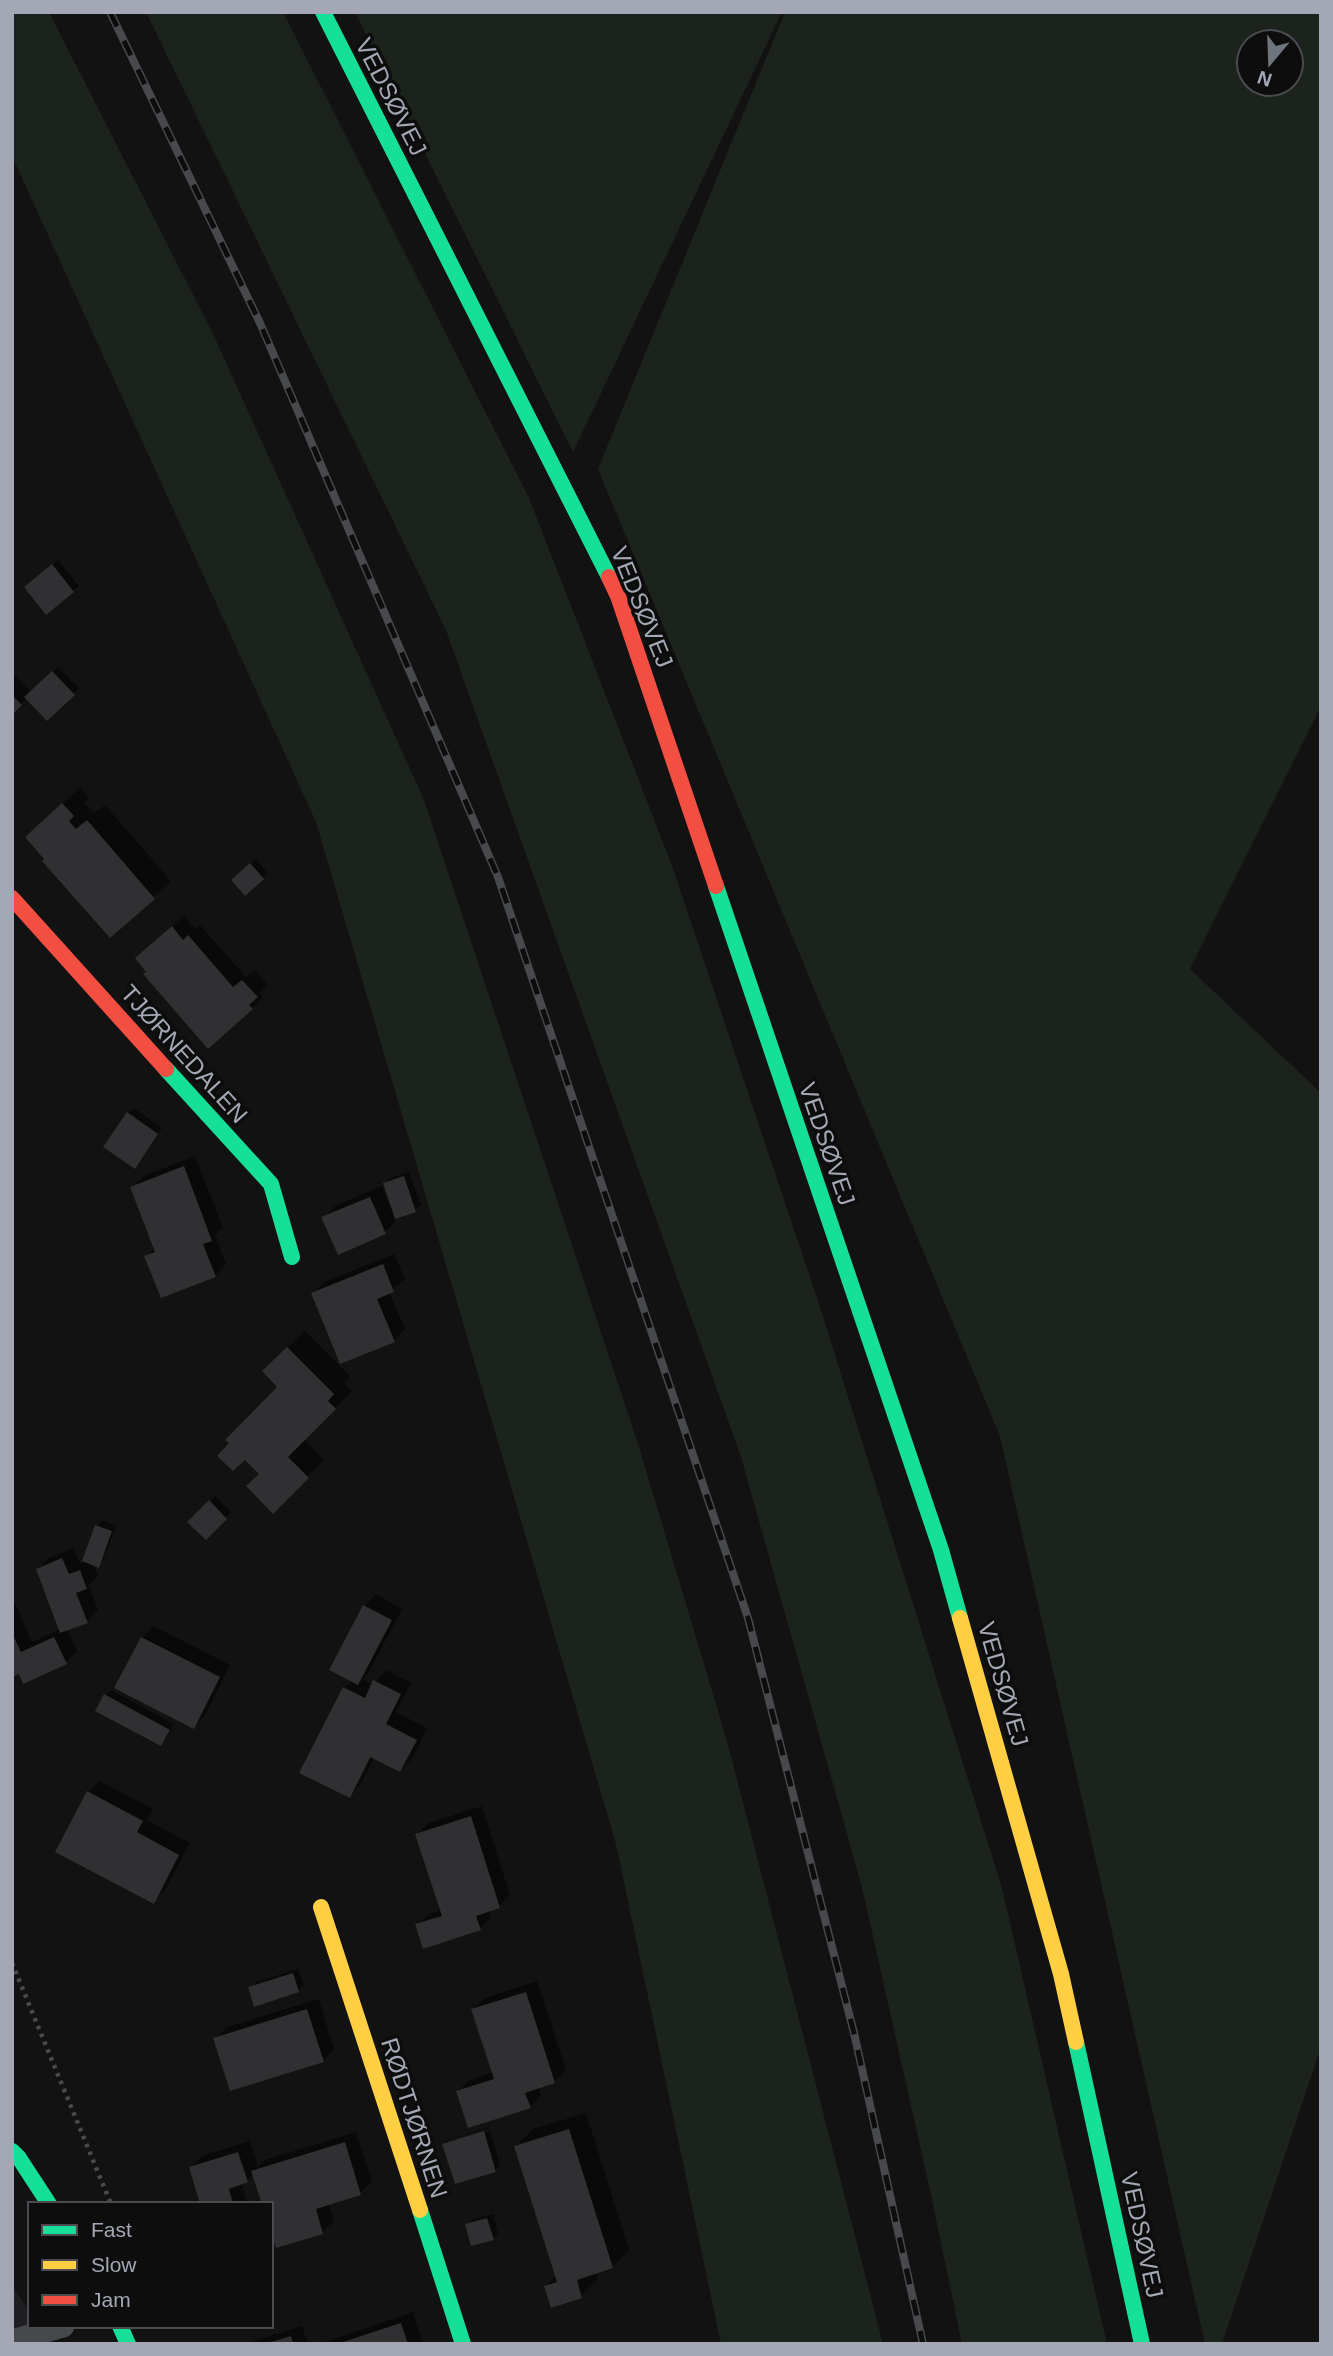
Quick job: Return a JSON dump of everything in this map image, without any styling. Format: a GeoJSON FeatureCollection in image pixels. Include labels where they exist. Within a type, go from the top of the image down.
{"type":"FeatureCollection","features":[{"type":"Feature","properties":{"kind":"street","name":"VEDSØVEJ"},"geometry":{"type":"LineString","coordinates":[[323,12],[618,596],[941,1550],[1061,1974],[1142,2344]]}},
{"type":"Feature","properties":{"kind":"street","name":"TJØRNEDALEN"},"geometry":{"type":"LineString","coordinates":[[12,898],[271,1184],[292,1257]]}},
{"type":"Feature","properties":{"kind":"street","name":"RØDTJØRNEN"},"geometry":{"type":"LineString","coordinates":[[321,1907],[463,2344]]}},
{"type":"Feature","properties":{"kind":"street"},"geometry":{"type":"LineString","coordinates":[[12,2151],[48,2202]]}},
{"type":"Feature","properties":{"kind":"street"},"geometry":{"type":"LineString","coordinates":[[121,2328],[128,2344]]}},
{"type":"Feature","properties":{"kind":"lane"},"geometry":{"type":"LineString","coordinates":[[12,2341],[56,2328]]}},
{"type":"Feature","properties":{"kind":"path"},"geometry":{"type":"LineString","coordinates":[[12,1963],[110,2202]]}},
{"type":"Feature","properties":{"kind":"shaded area"},"geometry":{"type":"Polygon","coordinates":[[[12,12],[49,12],[214,336],[424,800],[639,1447],[727,1741],[883,2344],[721,2344],[616,1844],[316,822],[12,156],[12,12]]]}},
{"type":"Feature","properties":{"kind":"shaded area"},"geometry":{"type":"Polygon","coordinates":[[[146,12],[283,12],[529,498],[671,863],[820,1307],[1002,1888],[1107,2344],[962,2344],[862,1887],[741,1457],[446,630],[146,12]]]}},
{"type":"Feature","properties":{"kind":"shaded area"},"geometry":{"type":"Polygon","coordinates":[[[355,12],[782,12],[573,452],[355,12]]]}},
{"type":"Feature","properties":{"kind":"shaded area"},"geometry":{"type":"Polygon","coordinates":[[[785,12],[1321,12],[1321,706],[1190,969],[1321,1093],[1321,2047],[1222,2344],[1205,2344],[1000,1436],[598,469],[785,12]]]}},
{"type":"Feature","properties":{"kind":"shaded area"},"geometry":{"type":"Polygon","coordinates":[[[12,2285],[28,2310],[28,2328],[39,2328],[48,2344],[12,2344],[12,2285]]]}},
{"type":"Feature","properties":{"kind":"building"},"geometry":{"type":"Polygon","coordinates":[[[52,564],[74,592],[46,615],[24,587],[52,564]]]}},
{"type":"Feature","properties":{"kind":"building"},"geometry":{"type":"Polygon","coordinates":[[[52,671],[75,695],[47,721],[24,697],[52,671]]]}},
{"type":"Feature","properties":{"kind":"building"},"geometry":{"type":"Polygon","coordinates":[[[12,695],[22,705],[12,715],[12,695]]]}},
{"type":"Feature","properties":{"kind":"building"},"geometry":{"type":"Polygon","coordinates":[[[62,803],[74,816],[69,821],[76,829],[87,820],[155,899],[110,938],[42,861],[44,859],[25,837],[62,803]]]}},
{"type":"Feature","properties":{"kind":"building"},"geometry":{"type":"Polygon","coordinates":[[[250,863],[264,879],[245,896],[231,880],[250,863]]]}},
{"type":"Feature","properties":{"kind":"building"},"geometry":{"type":"Polygon","coordinates":[[[172,926],[183,940],[188,935],[233,987],[242,980],[258,997],[249,1005],[253,1009],[208,1049],[143,974],[146,972],[135,958],[172,926]]]}},
{"type":"Feature","properties":{"kind":"building"},"geometry":{"type":"Polygon","coordinates":[[[127,1112],[158,1134],[135,1169],[103,1147],[127,1112]]]}},
{"type":"Feature","properties":{"kind":"building"},"geometry":{"type":"Polygon","coordinates":[[[184,1166],[212,1241],[203,1244],[216,1277],[161,1298],[144,1256],[155,1252],[130,1187],[184,1166]]]}},
{"type":"Feature","properties":{"kind":"building"},"geometry":{"type":"Polygon","coordinates":[[[404,1176],[416,1212],[395,1219],[383,1183],[404,1176]]]}},
{"type":"Feature","properties":{"kind":"building"},"geometry":{"type":"Polygon","coordinates":[[[370,1197],[386,1234],[338,1255],[321,1217],[370,1197]]]}},
{"type":"Feature","properties":{"kind":"building"},"geometry":{"type":"Polygon","coordinates":[[[383,1264],[394,1292],[377,1299],[395,1342],[340,1364],[311,1293],[383,1264]]]}},
{"type":"Feature","properties":{"kind":"building"},"geometry":{"type":"Polygon","coordinates":[[[287,1347],[334,1394],[328,1401],[336,1409],[288,1457],[309,1478],[273,1514],[246,1486],[259,1474],[245,1460],[233,1471],[217,1456],[229,1443],[225,1440],[277,1387],[262,1371],[287,1347]]]}},
{"type":"Feature","properties":{"kind":"building"},"geometry":{"type":"Polygon","coordinates":[[[209,1500],[227,1519],[206,1540],[187,1522],[209,1500]]]}},
{"type":"Feature","properties":{"kind":"building"},"geometry":{"type":"Polygon","coordinates":[[[95,1525],[112,1531],[99,1568],[82,1561],[95,1525]]]}},
{"type":"Feature","properties":{"kind":"building"},"geometry":{"type":"Polygon","coordinates":[[[62,1558],[69,1574],[80,1570],[87,1589],[76,1593],[88,1623],[60,1633],[36,1569],[62,1558]]]}},
{"type":"Feature","properties":{"kind":"building"},"geometry":{"type":"Polygon","coordinates":[[[363,1605],[392,1620],[358,1685],[329,1670],[363,1605]]]}},
{"type":"Feature","properties":{"kind":"building"},"geometry":{"type":"Polygon","coordinates":[[[12,1633],[21,1652],[54,1637],[67,1664],[23,1684],[19,1674],[12,1677],[12,1633]]]}},
{"type":"Feature","properties":{"kind":"building"},"geometry":{"type":"Polygon","coordinates":[[[141,1637],[220,1677],[194,1729],[114,1688],[141,1637]]]}},
{"type":"Feature","properties":{"kind":"building"},"geometry":{"type":"Polygon","coordinates":[[[373,1680],[401,1694],[386,1724],[417,1740],[400,1772],[370,1757],[350,1798],[299,1773],[343,1687],[365,1698],[373,1680]]]}},
{"type":"Feature","properties":{"kind":"building"},"geometry":{"type":"Polygon","coordinates":[[[104,1694],[170,1730],[161,1746],[95,1711],[104,1694]]]}},
{"type":"Feature","properties":{"kind":"building"},"geometry":{"type":"Polygon","coordinates":[[[87,1791],[143,1821],[137,1832],[179,1855],[154,1904],[55,1852],[87,1791]]]}},
{"type":"Feature","properties":{"kind":"building"},"geometry":{"type":"Polygon","coordinates":[[[471,1816],[500,1908],[476,1916],[481,1930],[423,1949],[415,1924],[442,1916],[415,1834],[471,1816]]]}},
{"type":"Feature","properties":{"kind":"building"},"geometry":{"type":"Polygon","coordinates":[[[293,1973],[299,1992],[254,2007],[248,1987],[293,1973]]]}},
{"type":"Feature","properties":{"kind":"building"},"geometry":{"type":"Polygon","coordinates":[[[526,1992],[555,2083],[525,2093],[531,2108],[468,2128],[456,2091],[494,2079],[471,2009],[526,1992]]]}},
{"type":"Feature","properties":{"kind":"building"},"geometry":{"type":"Polygon","coordinates":[[[307,2009],[324,2062],[230,2091],[213,2038],[307,2009]]]}},
{"type":"Feature","properties":{"kind":"building"},"geometry":{"type":"Polygon","coordinates":[[[569,2129],[613,2268],[577,2280],[582,2298],[551,2308],[544,2286],[557,2282],[514,2146],[569,2129]]]}},
{"type":"Feature","properties":{"kind":"building"},"geometry":{"type":"Polygon","coordinates":[[[484,2131],[496,2172],[455,2184],[442,2144],[484,2131]]]}},
{"type":"Feature","properties":{"kind":"building"},"geometry":{"type":"Polygon","coordinates":[[[345,2142],[361,2195],[316,2209],[323,2234],[276,2248],[273,2240],[273,2202],[261,2202],[251,2171],[345,2142]]]}},
{"type":"Feature","properties":{"kind":"building"},"geometry":{"type":"Polygon","coordinates":[[[238,2152],[248,2182],[229,2189],[232,2202],[199,2202],[189,2167],[238,2152]]]}},
{"type":"Feature","properties":{"kind":"building"},"geometry":{"type":"Polygon","coordinates":[[[487,2218],[494,2240],[471,2246],[465,2224],[487,2218]]]}},
{"type":"Feature","properties":{"kind":"building"},"geometry":{"type":"Polygon","coordinates":[[[401,2323],[408,2344],[340,2344],[340,2343],[401,2323]]]}},
{"type":"Feature","properties":{"kind":"building"},"geometry":{"type":"Polygon","coordinates":[[[291,2336],[293,2344],[268,2344],[268,2343],[291,2336]]]}},
{"type":"Feature","properties":{"kind":"railway"},"geometry":{"type":"LineString","coordinates":[[110,12],[260,323],[498,877],[748,1618],[854,2033],[923,2344]]}},
{"type":"Feature","properties":{"kind":"traffic: fast"},"geometry":{"type":"LineString","coordinates":[[323,12],[609,577]]}},
{"type":"Feature","properties":{"kind":"traffic: fast"},"geometry":{"type":"LineString","coordinates":[[716,886],[941,1550],[960,1618]]}},
{"type":"Feature","properties":{"kind":"traffic: fast"},"geometry":{"type":"LineString","coordinates":[[166,1069],[271,1184],[292,1257]]}},
{"type":"Feature","properties":{"kind":"traffic: fast"},"geometry":{"type":"LineString","coordinates":[[1076,2042],[1142,2344]]}},
{"type":"Feature","properties":{"kind":"traffic: fast"},"geometry":{"type":"LineString","coordinates":[[12,2151],[48,2202]]}},
{"type":"Feature","properties":{"kind":"traffic: fast"},"geometry":{"type":"LineString","coordinates":[[420,2210],[463,2344]]}},
{"type":"Feature","properties":{"kind":"traffic: fast"},"geometry":{"type":"LineString","coordinates":[[121,2328],[128,2344]]}},
{"type":"Feature","properties":{"kind":"traffic: slow"},"geometry":{"type":"LineString","coordinates":[[960,1618],[1061,1974],[1076,2042]]}},
{"type":"Feature","properties":{"kind":"traffic: slow"},"geometry":{"type":"LineString","coordinates":[[321,1907],[420,2210]]}},
{"type":"Feature","properties":{"kind":"traffic: jam"},"geometry":{"type":"LineString","coordinates":[[609,577],[618,596],[716,886]]}},
{"type":"Feature","properties":{"kind":"traffic: jam"},"geometry":{"type":"LineString","coordinates":[[12,898],[166,1069]]}}]}
